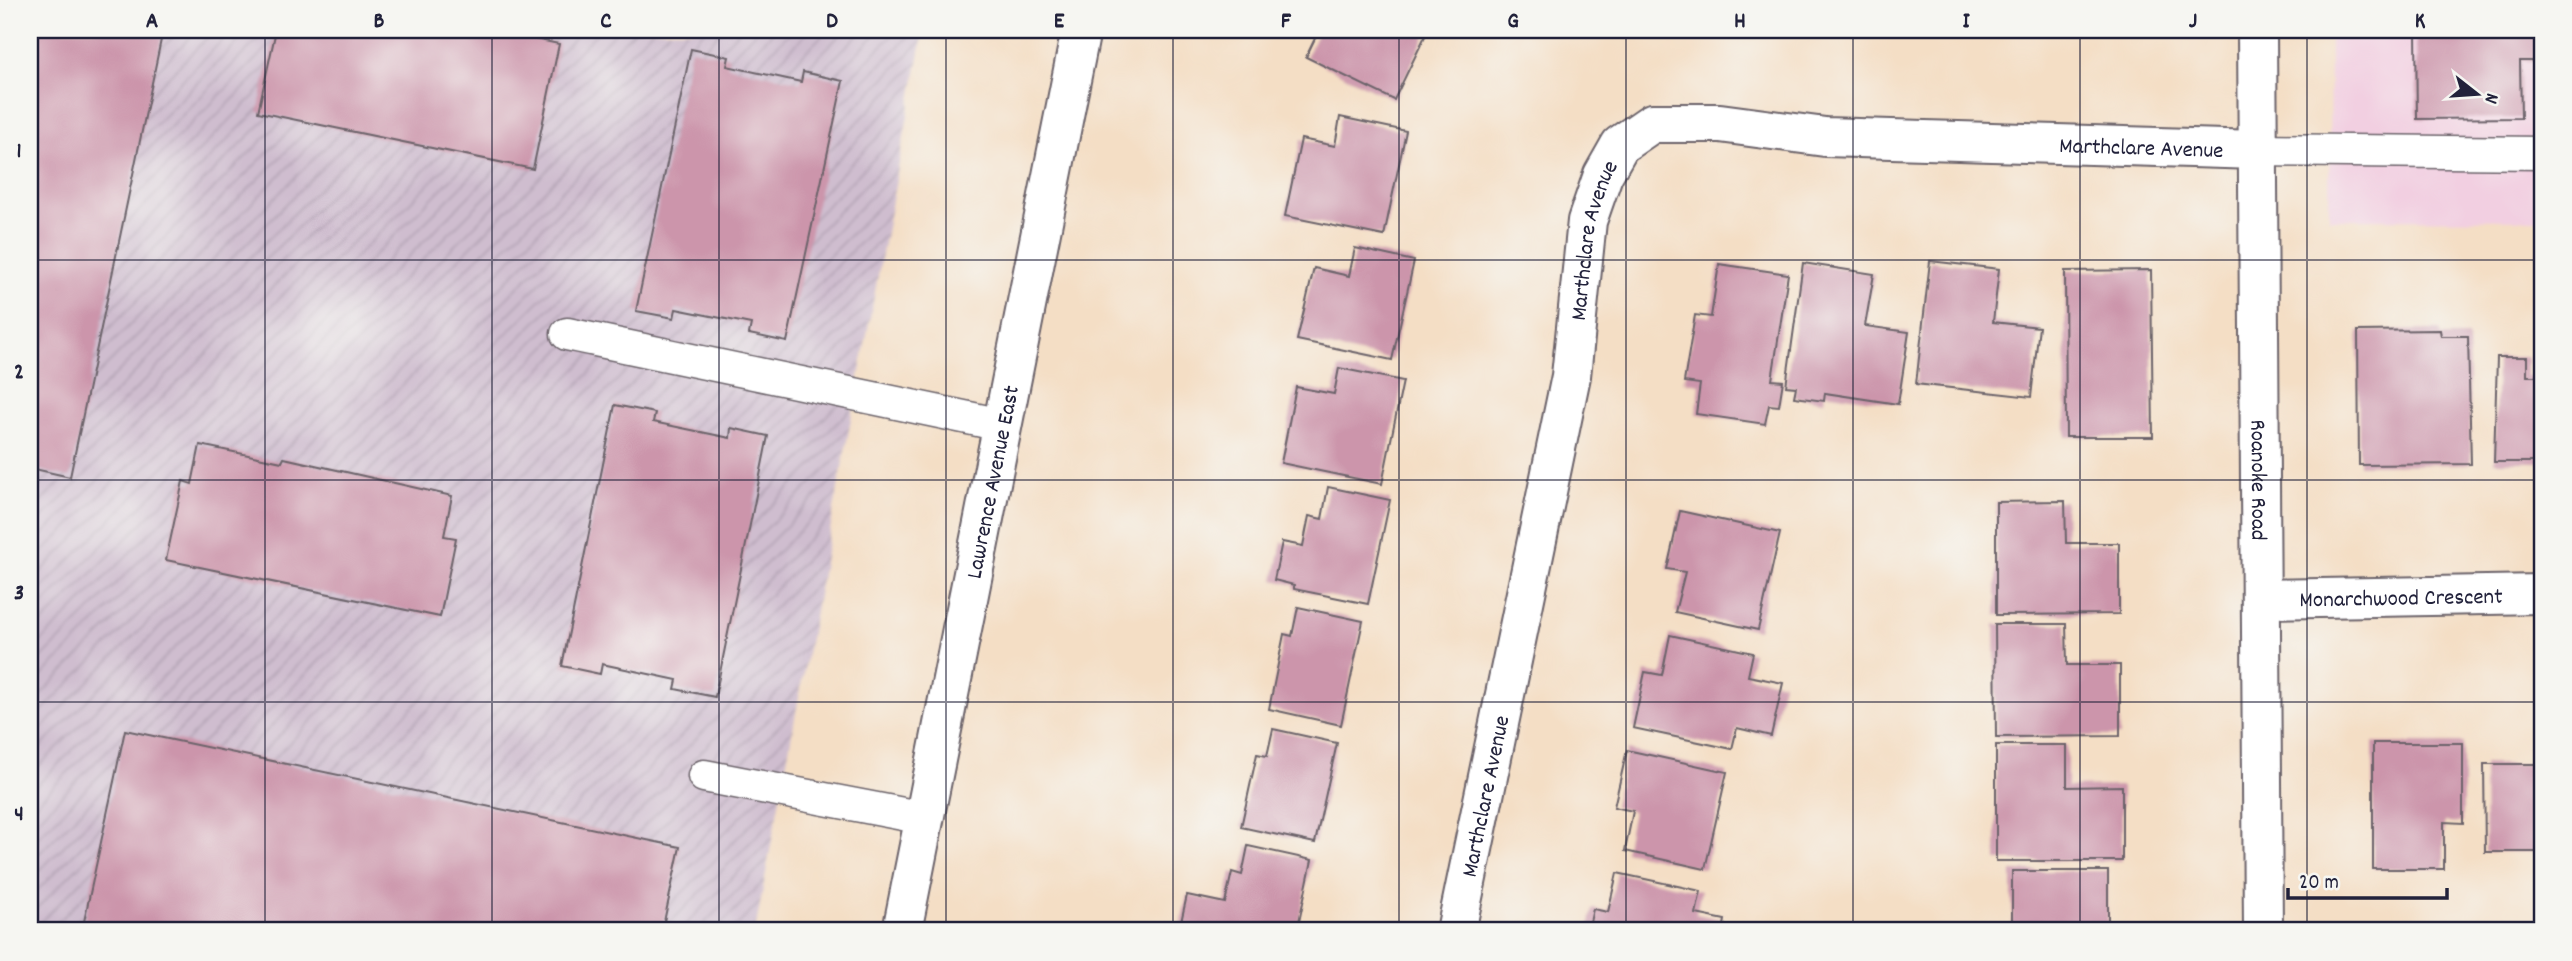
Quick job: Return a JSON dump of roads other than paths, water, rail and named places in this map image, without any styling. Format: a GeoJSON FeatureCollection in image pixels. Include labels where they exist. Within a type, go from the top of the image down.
{"type":"FeatureCollection","features":[{"type":"Feature","properties":{"kind":"street","name":"Lawrence Avenue East"},"geometry":{"type":"LineString","coordinates":[[902,931],[1081,30]]}},
{"type":"Feature","properties":{"kind":"street","name":"Roanoke Road"},"geometry":{"type":"LineString","coordinates":[[2257,30],[2263,931]]}},
{"type":"Feature","properties":{"kind":"street","name":"Marthclare Avenue"},"geometry":{"type":"LineString","coordinates":[[1455,931],[1571,376],[1587,221],[1603,175],[1620,145],[1652,124],[1720,123],[1825,137],[2259,150]]}},
{"type":"Feature","properties":{"kind":"street","name":"Monarchwood Crescent"},"geometry":{"type":"LineString","coordinates":[[2261,599],[2542,594]]}},
{"type":"Feature","properties":{"kind":"lane"},"geometry":{"type":"LineString","coordinates":[[2259,150],[2542,153]]}},
{"type":"Feature","properties":{"kind":"lane"},"geometry":{"type":"LineString","coordinates":[[567,334],[1002,425]]}},
{"type":"Feature","properties":{"kind":"lane"},"geometry":{"type":"LineString","coordinates":[[704,776],[924,818]]}}]}
